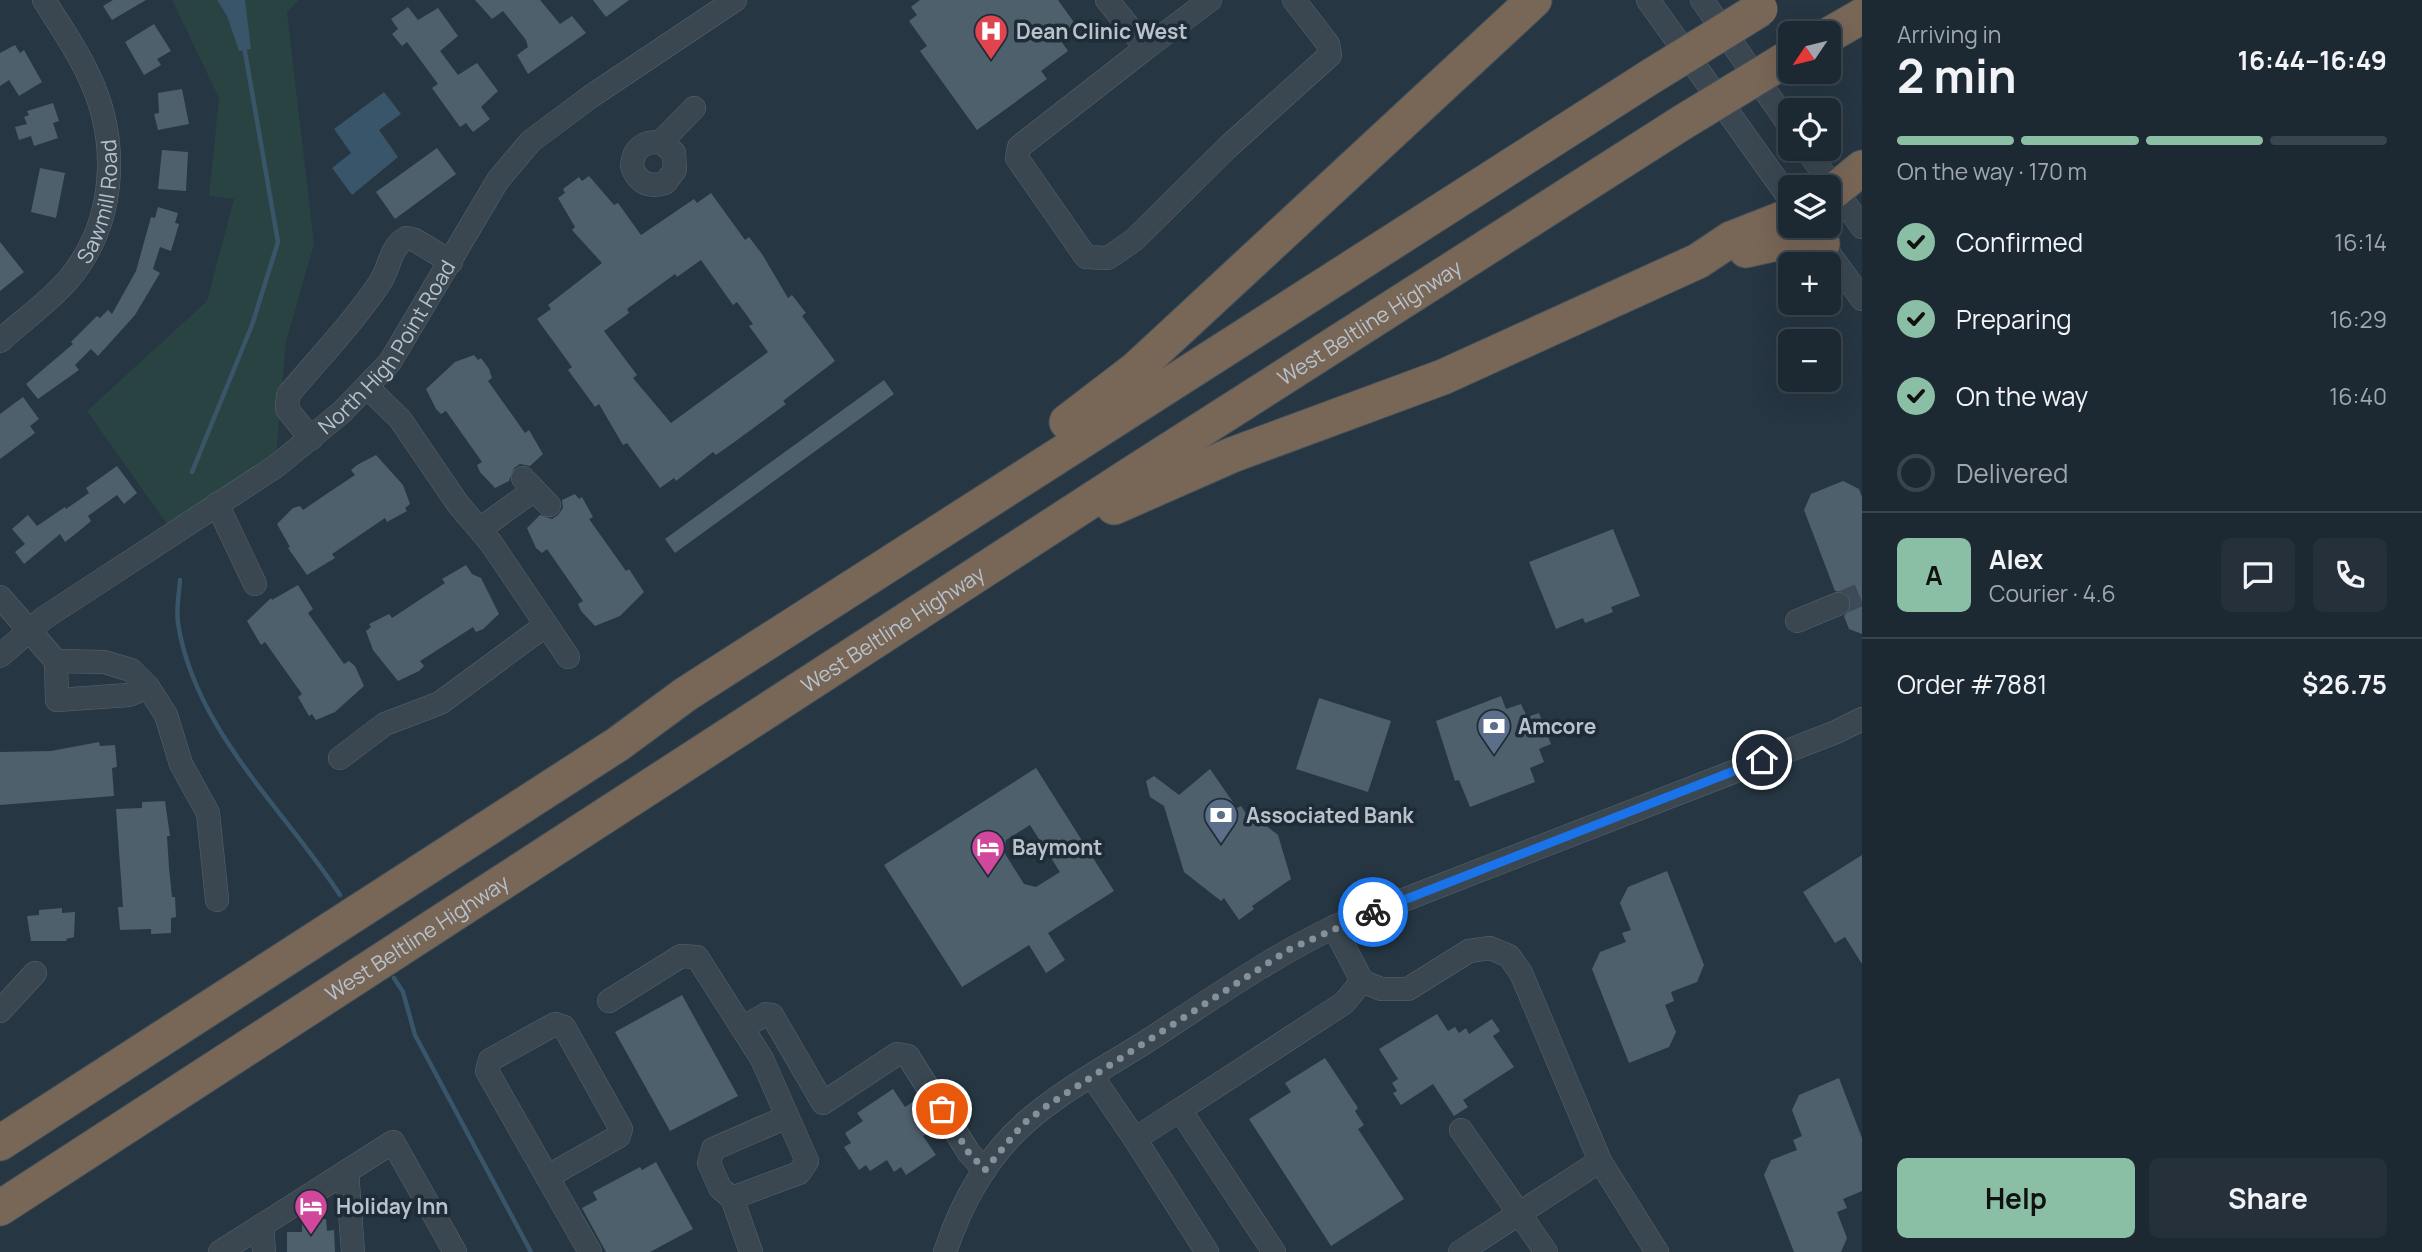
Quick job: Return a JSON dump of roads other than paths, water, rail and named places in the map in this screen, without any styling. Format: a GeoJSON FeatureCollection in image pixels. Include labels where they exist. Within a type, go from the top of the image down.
{"type":"FeatureCollection","features":[{"type":"Feature","properties":{"kind":"highway"},"geometry":{"type":"LineString","coordinates":[[0,1143],[618,744],[747,645],[1099,400],[1534,0]]}},
{"type":"Feature","properties":{"kind":"highway"},"geometry":{"type":"LineString","coordinates":[[686,694],[1767,4]]}},
{"type":"Feature","properties":{"kind":"highway"},"geometry":{"type":"LineString","coordinates":[[1841,28],[1862,16]]}},
{"type":"Feature","properties":{"kind":"highway","name":"West Beltline Highway"},"geometry":{"type":"LineString","coordinates":[[0,1208],[1138,470],[1683,122],[1778,64]]}},
{"type":"Feature","properties":{"kind":"highway"},"geometry":{"type":"LineString","coordinates":[[1841,186],[1862,168]]}},
{"type":"Feature","properties":{"kind":"highway"},"geometry":{"type":"LineString","coordinates":[[859,653],[1076,526],[1146,491],[1232,455],[1443,377],[1698,261],[1731,239],[1778,221]]}},
{"type":"Feature","properties":{"kind":"highway"},"geometry":{"type":"LineString","coordinates":[[1698,261],[1801,238]]}},
{"type":"Feature","properties":{"kind":"street","name":"Sawmill Road"},"geometry":{"type":"LineString","coordinates":[[0,341],[68,280],[90,246],[107,198],[110,140],[103,110],[88,72],[44,0]]}},
{"type":"Feature","properties":{"kind":"street","name":"North High Point Road"},"geometry":{"type":"LineString","coordinates":[[0,656],[28,629],[311,439],[390,362],[498,180],[531,141],[590,97],[735,0]]}},
{"type":"Feature","properties":{"kind":"street"},"geometry":{"type":"LineString","coordinates":[[1210,0],[1019,147],[1017,158],[1086,257],[1108,258],[1134,240],[1229,146],[1330,55],[1328,44],[1294,0]]}},
{"type":"Feature","properties":{"kind":"street"},"geometry":{"type":"LineString","coordinates":[[1648,0],[1778,182]]}},
{"type":"Feature","properties":{"kind":"street"},"geometry":{"type":"LineString","coordinates":[[1702,0],[1778,109]]}},
{"type":"Feature","properties":{"kind":"street"},"geometry":{"type":"LineString","coordinates":[[1117,4],[1146,48]]}},
{"type":"Feature","properties":{"kind":"street"},"geometry":{"type":"LineString","coordinates":[[661,142],[694,108]]}},
{"type":"Feature","properties":{"kind":"street"},"geometry":{"type":"LineString","coordinates":[[1841,203],[1862,227]]}},
{"type":"Feature","properties":{"kind":"street"},"geometry":{"type":"LineString","coordinates":[[311,439],[287,409],[288,395],[363,308],[384,278],[393,249],[406,238],[415,240],[451,262]]}},
{"type":"Feature","properties":{"kind":"street"},"geometry":{"type":"LineString","coordinates":[[1818,238],[1862,299]]}},
{"type":"Feature","properties":{"kind":"street"},"geometry":{"type":"LineString","coordinates":[[367,387],[400,419],[568,657]]}},
{"type":"Feature","properties":{"kind":"street"},"geometry":{"type":"LineString","coordinates":[[480,529],[535,491]]}},
{"type":"Feature","properties":{"kind":"street"},"geometry":{"type":"LineString","coordinates":[[217,504],[255,584]]}},
{"type":"Feature","properties":{"kind":"street"},"geometry":{"type":"LineString","coordinates":[[0,597],[56,661],[57,701],[129,695],[148,687]]}},
{"type":"Feature","properties":{"kind":"street"},"geometry":{"type":"LineString","coordinates":[[1797,621],[1838,604]]}},
{"type":"Feature","properties":{"kind":"street"},"geometry":{"type":"LineString","coordinates":[[340,758],[391,721],[440,703],[546,625]]}},
{"type":"Feature","properties":{"kind":"street"},"geometry":{"type":"LineString","coordinates":[[56,661],[104,662],[131,670],[148,687],[166,715],[181,764],[208,813],[217,900]]}},
{"type":"Feature","properties":{"kind":"street"},"geometry":{"type":"LineString","coordinates":[[945,1252],[961,1208],[985,1170],[1023,1124],[1092,1076],[1260,968],[1334,927],[1836,732],[1862,719]]}},
{"type":"Feature","properties":{"kind":"street"},"geometry":{"type":"LineString","coordinates":[[1334,927],[1362,981],[1381,989],[1408,989],[1469,951],[1490,948],[1509,957],[1521,973],[1600,1161],[1657,1252]]}},
{"type":"Feature","properties":{"kind":"street"},"geometry":{"type":"LineString","coordinates":[[609,1001],[681,956],[697,957],[762,1059],[807,1161],[799,1173],[732,1198]]}},
{"type":"Feature","properties":{"kind":"street"},"geometry":{"type":"LineString","coordinates":[[0,1011],[35,973]]}},
{"type":"Feature","properties":{"kind":"street"},"geometry":{"type":"LineString","coordinates":[[1135,1139],[1344,1003],[1362,981]]}},
{"type":"Feature","properties":{"kind":"street"},"geometry":{"type":"LineString","coordinates":[[742,1028],[766,1014],[772,1015],[823,1103],[897,1054],[908,1056],[969,1153],[985,1170]]}},
{"type":"Feature","properties":{"kind":"street"},"geometry":{"type":"LineString","coordinates":[[547,1177],[620,1136],[621,1129],[564,1027],[555,1024],[490,1060],[487,1071],[547,1177],[590,1252]]}},
{"type":"Feature","properties":{"kind":"street"},"geometry":{"type":"LineString","coordinates":[[1092,1076],[1207,1252]]}},
{"type":"Feature","properties":{"kind":"street"},"geometry":{"type":"LineString","coordinates":[[1180,1110],[1274,1252]]}},
{"type":"Feature","properties":{"kind":"street"},"geometry":{"type":"LineString","coordinates":[[751,1252],[732,1198],[720,1188],[709,1163],[713,1149],[787,1117]]}},
{"type":"Feature","properties":{"kind":"street"},"geometry":{"type":"LineString","coordinates":[[1461,1130],[1546,1252]]}},
{"type":"Feature","properties":{"kind":"street"},"geometry":{"type":"LineString","coordinates":[[220,1252],[393,1142],[455,1252]]}},
{"type":"Feature","properties":{"kind":"street"},"geometry":{"type":"LineString","coordinates":[[1460,1252],[1600,1161]]}},
{"type":"Feature","properties":{"kind":"street"},"geometry":{"type":"LineString","coordinates":[[347,1171],[353,1252]]}},
{"type":"Feature","properties":{"kind":"street"},"geometry":{"type":"LineString","coordinates":[[262,1226],[264,1252]]}},
{"type":"Feature","properties":{"kind":"water"},"geometry":{"type":"Polygon","coordinates":[[[217,0],[245,0],[251,49],[239,51],[227,16],[217,0]]]}},
{"type":"Feature","properties":{"kind":"water"},"geometry":{"type":"Polygon","coordinates":[[[384,92],[401,114],[379,130],[398,157],[352,195],[332,168],[351,153],[334,129],[384,92]]]}},
{"type":"Feature","properties":{"kind":"waterway"},"geometry":{"type":"LineString","coordinates":[[192,472],[252,325],[278,242],[244,46]]}},
{"type":"Feature","properties":{"kind":"waterway"},"geometry":{"type":"LineString","coordinates":[[180,580],[178,623],[187,662],[202,698],[244,766],[340,895]]}},
{"type":"Feature","properties":{"kind":"waterway"},"geometry":{"type":"LineString","coordinates":[[394,978],[403,992],[415,1035],[531,1252]]}},
{"type":"Feature","properties":{"kind":"tunnel"},"geometry":{"type":"LineString","coordinates":[[1838,604],[1862,594]]}},
{"type":"Feature","properties":{"kind":"place","name":"Dean Clinic West"},"geometry":{"type":"Point","coordinates":[991,61]}},
{"type":"Feature","properties":{"kind":"place","name":"Amcore"},"geometry":{"type":"Point","coordinates":[1494,756]}},
{"type":"Feature","properties":{"kind":"place","name":"Associated Bank"},"geometry":{"type":"Point","coordinates":[1221,845]}},
{"type":"Feature","properties":{"kind":"place","name":"Baymont"},"geometry":{"type":"Point","coordinates":[988,877]}},
{"type":"Feature","properties":{"kind":"place","name":"Holiday Inn"},"geometry":{"type":"Point","coordinates":[311,1236]}}]}
